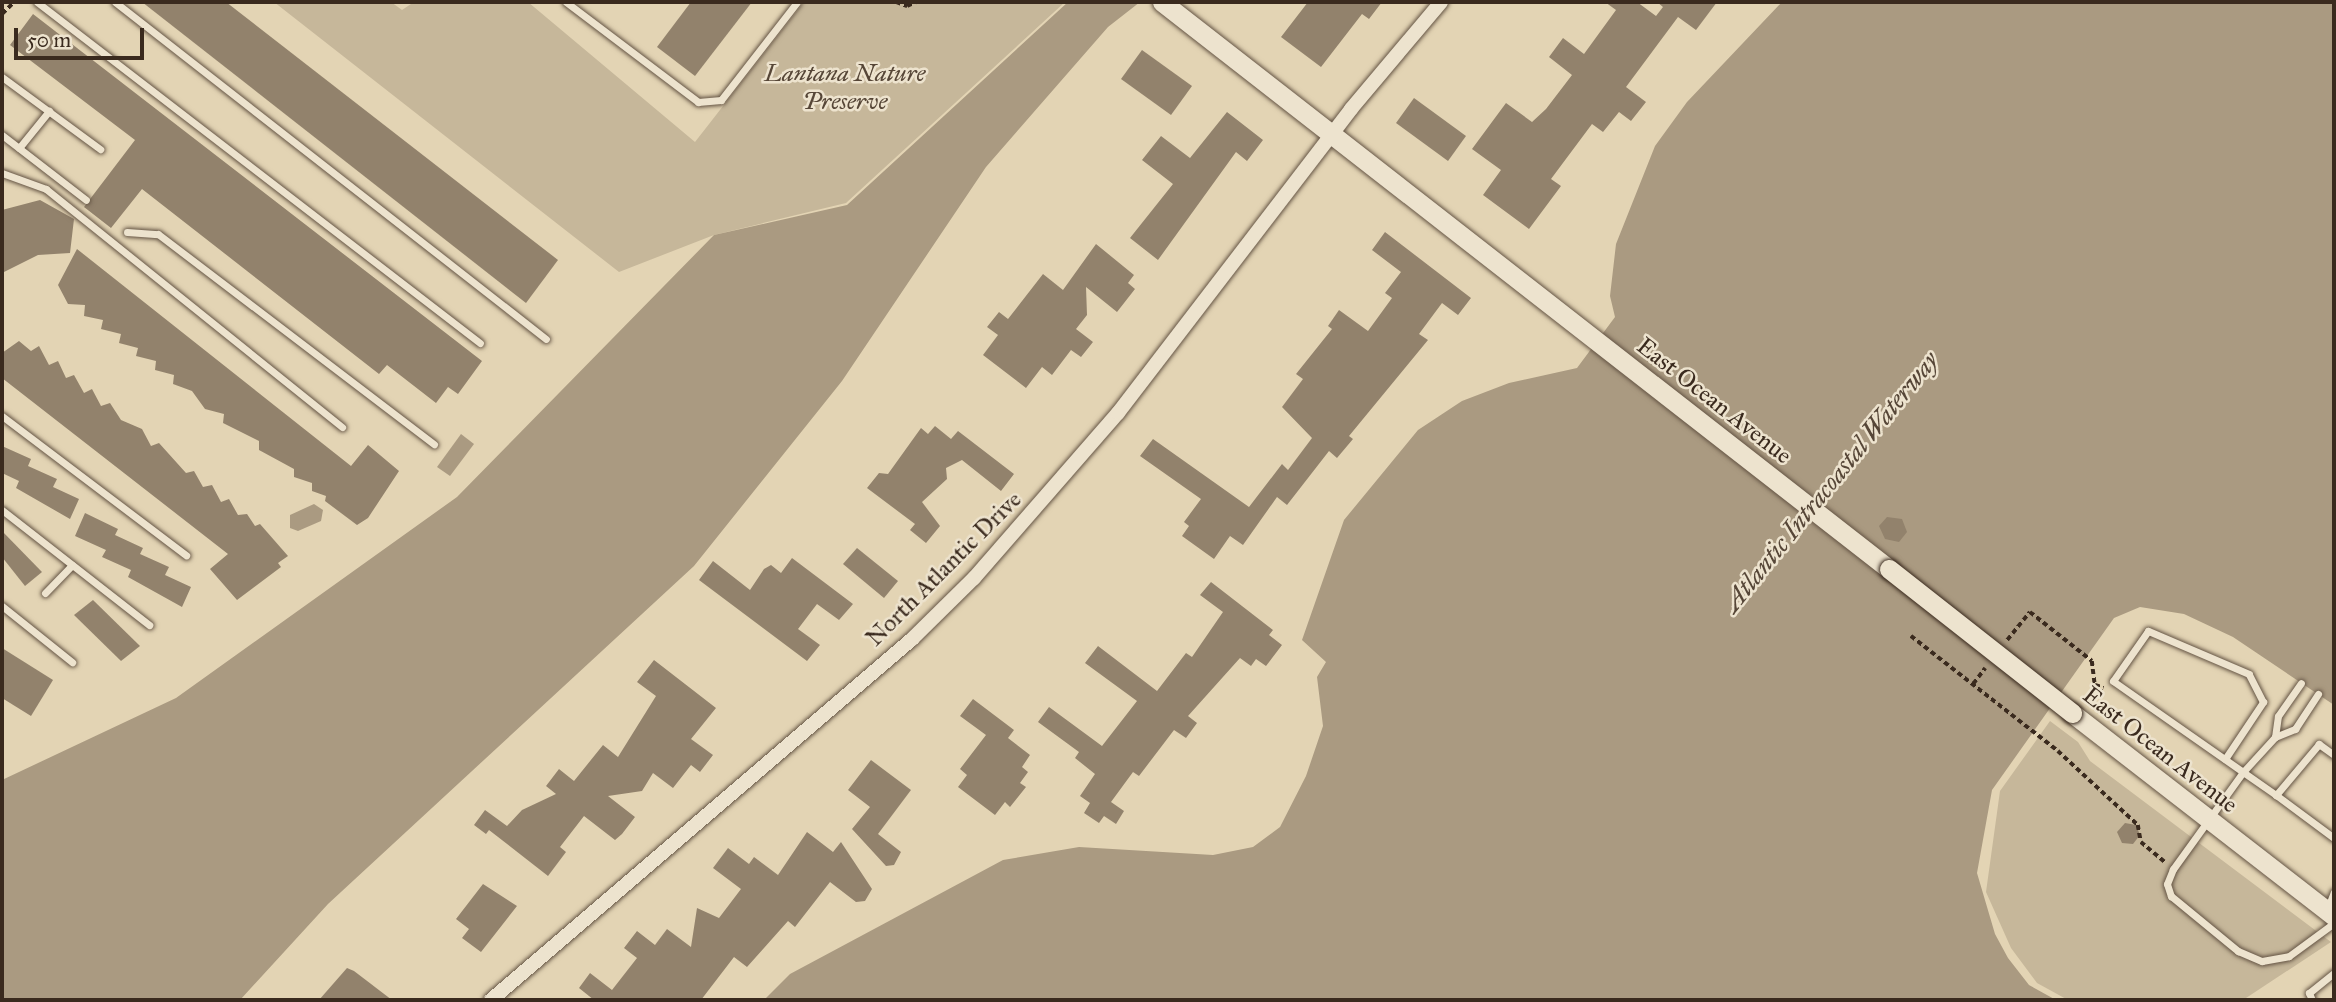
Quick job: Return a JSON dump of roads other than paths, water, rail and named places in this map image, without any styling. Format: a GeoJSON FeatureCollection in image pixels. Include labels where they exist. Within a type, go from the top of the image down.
{"type":"FeatureCollection","features":[{"type":"Feature","properties":{"kind":"main road","name":"East Ocean Avenue"},"geometry":{"type":"LineString","coordinates":[[1163,3],[2208,819],[2332,911]]}},
{"type":"Feature","properties":{"kind":"street","name":"North Atlantic Drive"},"geometry":{"type":"LineString","coordinates":[[491,1000],[912,639],[974,578],[1118,413],[1332,135],[1441,2]]}},
{"type":"Feature","properties":{"kind":"lane"},"geometry":{"type":"LineString","coordinates":[[37,2],[480,343]]}},
{"type":"Feature","properties":{"kind":"lane"},"geometry":{"type":"LineString","coordinates":[[115,2],[546,339]]}},
{"type":"Feature","properties":{"kind":"lane"},"geometry":{"type":"LineString","coordinates":[[566,2],[698,102],[721,100],[797,2]]}},
{"type":"Feature","properties":{"kind":"lane"},"geometry":{"type":"LineString","coordinates":[[2,77],[100,149]]}},
{"type":"Feature","properties":{"kind":"lane"},"geometry":{"type":"LineString","coordinates":[[19,148],[49,111]]}},
{"type":"Feature","properties":{"kind":"lane"},"geometry":{"type":"LineString","coordinates":[[2,135],[86,200]]}},
{"type":"Feature","properties":{"kind":"lane"},"geometry":{"type":"LineString","coordinates":[[2,173],[46,189],[342,427]]}},
{"type":"Feature","properties":{"kind":"lane"},"geometry":{"type":"LineString","coordinates":[[127,232],[158,234],[434,444]]}},
{"type":"Feature","properties":{"kind":"lane"},"geometry":{"type":"LineString","coordinates":[[2,416],[186,555]]}},
{"type":"Feature","properties":{"kind":"lane"},"geometry":{"type":"LineString","coordinates":[[2,510],[149,625]]}},
{"type":"Feature","properties":{"kind":"lane"},"geometry":{"type":"LineString","coordinates":[[45,593],[72,565]]}},
{"type":"Feature","properties":{"kind":"lane"},"geometry":{"type":"LineString","coordinates":[[2,606],[72,662]]}},
{"type":"Feature","properties":{"kind":"lane"},"geometry":{"type":"LineString","coordinates":[[2225,759],[2263,702],[2249,674],[2148,631],[2113,681],[2334,838]]}},
{"type":"Feature","properties":{"kind":"lane"},"geometry":{"type":"LineString","coordinates":[[2276,737],[2278,716],[2301,683]]}},
{"type":"Feature","properties":{"kind":"lane"},"geometry":{"type":"LineString","coordinates":[[2318,694],[2295,729],[2276,737],[2243,772],[2173,869],[2167,884],[2171,896],[2238,951],[2262,961],[2289,956],[2332,911]]}},
{"type":"Feature","properties":{"kind":"lane"},"geometry":{"type":"LineString","coordinates":[[2276,795],[2319,744],[2334,755]]}},
{"type":"Feature","properties":{"kind":"lane"},"geometry":{"type":"LineString","coordinates":[[2312,1000],[2309,993],[2334,973]]}},
{"type":"Feature","properties":{"kind":"water"},"geometry":{"type":"Polygon","coordinates":[[[1068,2],[1140,2],[1108,27],[986,167],[842,381],[694,566],[328,904],[240,1000],[2,1000],[2,780],[176,698],[457,497],[714,235],[847,205],[1068,2]]]}},
{"type":"Feature","properties":{"kind":"water","name":"Atlantic Intracoastal Waterway"},"geometry":{"type":"Polygon","coordinates":[[[1782,2],[2334,2],[2334,705],[2233,637],[2184,614],[2140,607],[2114,618],[1992,790],[1977,873],[1995,934],[2008,958],[2029,985],[2056,1000],[764,1000],[790,974],[1003,860],[1079,847],[1213,855],[1253,847],[1280,827],[1306,776],[1323,726],[1317,677],[1326,662],[1302,640],[1344,520],[1418,430],[1462,401],[1509,383],[1577,368],[1615,317],[1610,296],[1616,244],[1655,146],[1687,102],[1782,2]]]}},
{"type":"Feature","properties":{"kind":"water"},"geometry":{"type":"Polygon","coordinates":[[[461,434],[474,444],[450,476],[437,467],[461,434]]]}},
{"type":"Feature","properties":{"kind":"water"},"geometry":{"type":"Polygon","coordinates":[[[314,504],[323,510],[321,521],[298,531],[290,528],[290,515],[314,504]]]}},
{"type":"Feature","properties":{"kind":"park label","name":"Lantana Nature Preserve"},"geometry":{"type":"Point","coordinates":[845,88]}}]}
